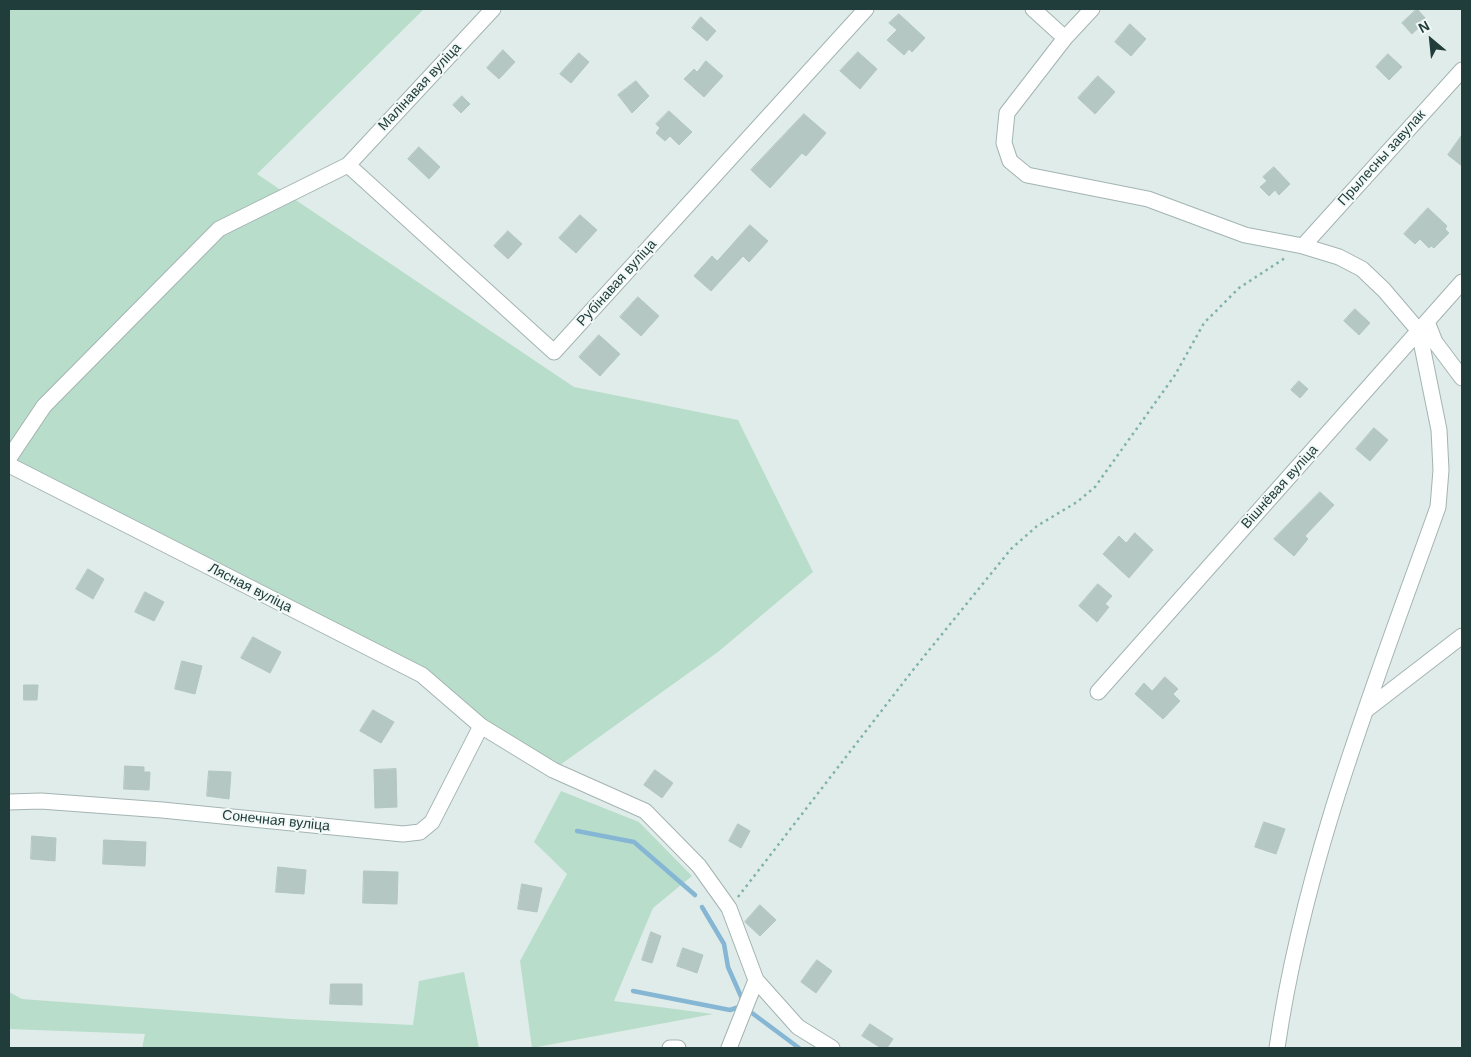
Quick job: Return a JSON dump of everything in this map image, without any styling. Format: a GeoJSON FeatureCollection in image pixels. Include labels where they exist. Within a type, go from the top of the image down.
{"type":"FeatureCollection","features":[{"type":"Feature","properties":{"kind":"street","name":"Малінавая вуліца"},"geometry":{"type":"LineString","coordinates":[[348,165],[492,9]]}},
{"type":"Feature","properties":{"kind":"street","name":"Рубінавая вуліца"},"geometry":{"type":"LineString","coordinates":[[348,165],[554,352],[866,9]]}},
{"type":"Feature","properties":{"kind":"street"},"geometry":{"type":"LineString","coordinates":[[1033,9],[1065,38]]}},
{"type":"Feature","properties":{"kind":"street"},"geometry":{"type":"LineString","coordinates":[[1092,9],[1065,38],[1007,113],[1004,143],[1010,161],[1027,175],[1148,199],[1245,234],[1303,246],[1339,257],[1362,269],[1423,327],[1462,378]]}},
{"type":"Feature","properties":{"kind":"street","name":"Прылесны завулак"},"geometry":{"type":"LineString","coordinates":[[1303,246],[1462,70]]}},
{"type":"Feature","properties":{"kind":"street"},"geometry":{"type":"LineString","coordinates":[[9,458],[44,406],[219,229],[348,165]]}},
{"type":"Feature","properties":{"kind":"street","name":"Вішнёвая вуліца"},"geometry":{"type":"LineString","coordinates":[[1098,692],[1462,282]]}},
{"type":"Feature","properties":{"kind":"street"},"geometry":{"type":"LineString","coordinates":[[1277,1048],[1286,988],[1324,836],[1366,710],[1438,507],[1441,470],[1439,430],[1423,327]]}},
{"type":"Feature","properties":{"kind":"street","name":"Лясная вуліца"},"geometry":{"type":"LineString","coordinates":[[9,464],[422,675],[482,726],[552,770],[645,811],[698,866],[729,908],[756,980]]}},
{"type":"Feature","properties":{"kind":"street"},"geometry":{"type":"LineString","coordinates":[[1366,710],[1462,636]]}},
{"type":"Feature","properties":{"kind":"street","name":"Сонечная вуліца"},"geometry":{"type":"LineString","coordinates":[[9,802],[41,801],[162,810],[403,834],[420,832],[432,822],[482,726]]}},
{"type":"Feature","properties":{"kind":"street"},"geometry":{"type":"LineString","coordinates":[[729,1048],[756,980],[798,1027],[832,1048]]}},
{"type":"Feature","properties":{"kind":"street"},"geometry":{"type":"LineString","coordinates":[[670,1048],[678,1048]]}},
{"type":"Feature","properties":{"kind":"path"},"geometry":{"type":"LineString","coordinates":[[729,908],[913,670],[1011,548],[1036,526],[1077,502],[1094,487],[1174,375],[1204,323],[1238,288],[1303,246]]}},
{"type":"Feature","properties":{"kind":"green space"},"geometry":{"type":"Polygon","coordinates":[[[9,9],[424,9],[257,174],[574,387],[738,420],[813,572],[718,652],[553,770],[422,675],[9,465],[9,9]]]}},
{"type":"Feature","properties":{"kind":"green space"},"geometry":{"type":"Polygon","coordinates":[[[561,791],[639,822],[692,876],[653,908],[614,1001],[713,1014],[532,1048],[520,961],[567,874],[534,842],[561,791]]]}},
{"type":"Feature","properties":{"kind":"green space"},"geometry":{"type":"Polygon","coordinates":[[[464,972],[479,1048],[142,1048],[145,1034],[9,1029],[9,992],[22,999],[291,1019],[413,1025],[419,981],[464,972]]]}},
{"type":"Feature","properties":{"kind":"building"},"geometry":{"type":"Polygon","coordinates":[[[1417,9],[1427,20],[1412,34],[1402,23],[1417,9]]]}},
{"type":"Feature","properties":{"kind":"building"},"geometry":{"type":"Polygon","coordinates":[[[899,14],[925,38],[912,52],[909,49],[904,55],[887,40],[897,30],[889,23],[899,14]]]}},
{"type":"Feature","properties":{"kind":"building"},"geometry":{"type":"Polygon","coordinates":[[[701,17],[716,31],[707,41],[692,28],[701,17]]]}},
{"type":"Feature","properties":{"kind":"building"},"geometry":{"type":"Polygon","coordinates":[[[1130,24],[1146,39],[1131,56],[1115,42],[1130,24]]]}},
{"type":"Feature","properties":{"kind":"building"},"geometry":{"type":"Polygon","coordinates":[[[503,50],[515,62],[499,79],[487,68],[503,50]]]}},
{"type":"Feature","properties":{"kind":"building"},"geometry":{"type":"Polygon","coordinates":[[[858,52],[877,69],[860,89],[840,71],[858,52]]]}},
{"type":"Feature","properties":{"kind":"building"},"geometry":{"type":"Polygon","coordinates":[[[579,53],[589,62],[571,83],[560,74],[579,53]]]}},
{"type":"Feature","properties":{"kind":"building"},"geometry":{"type":"Polygon","coordinates":[[[1388,54],[1402,67],[1389,80],[1376,67],[1388,54]]]}},
{"type":"Feature","properties":{"kind":"building"},"geometry":{"type":"Polygon","coordinates":[[[706,61],[723,76],[704,97],[684,79],[694,69],[697,72],[706,61]]]}},
{"type":"Feature","properties":{"kind":"building"},"geometry":{"type":"Polygon","coordinates":[[[1098,76],[1115,92],[1095,114],[1078,98],[1098,76]]]}},
{"type":"Feature","properties":{"kind":"building"},"geometry":{"type":"Polygon","coordinates":[[[636,81],[649,96],[632,113],[618,95],[636,81]]]}},
{"type":"Feature","properties":{"kind":"building"},"geometry":{"type":"Polygon","coordinates":[[[462,96],[470,104],[461,113],[453,105],[462,96]]]}},
{"type":"Feature","properties":{"kind":"building"},"geometry":{"type":"Polygon","coordinates":[[[669,111],[692,132],[679,145],[670,136],[665,141],[656,133],[660,128],[656,124],[669,111]]]}},
{"type":"Feature","properties":{"kind":"building"},"geometry":{"type":"Polygon","coordinates":[[[804,114],[826,133],[806,156],[802,153],[770,188],[751,170],[804,114]]]}},
{"type":"Feature","properties":{"kind":"building"},"geometry":{"type":"Polygon","coordinates":[[[1462,135],[1462,166],[1448,155],[1462,135]]]}},
{"type":"Feature","properties":{"kind":"building"},"geometry":{"type":"Polygon","coordinates":[[[419,147],[440,167],[429,179],[408,159],[419,147]]]}},
{"type":"Feature","properties":{"kind":"building"},"geometry":{"type":"Polygon","coordinates":[[[1274,167],[1290,184],[1279,195],[1275,190],[1269,196],[1260,187],[1267,181],[1263,177],[1274,167]]]}},
{"type":"Feature","properties":{"kind":"building"},"geometry":{"type":"Polygon","coordinates":[[[1428,208],[1447,226],[1445,229],[1449,233],[1434,248],[1431,246],[1429,248],[1420,239],[1415,244],[1404,234],[1428,208]]]}},
{"type":"Feature","properties":{"kind":"building"},"geometry":{"type":"Polygon","coordinates":[[[580,215],[597,230],[576,253],[559,238],[580,215]]]}},
{"type":"Feature","properties":{"kind":"building"},"geometry":{"type":"Polygon","coordinates":[[[750,225],[768,241],[749,262],[743,256],[711,291],[694,276],[712,256],[717,261],[750,225]]]}},
{"type":"Feature","properties":{"kind":"building"},"geometry":{"type":"Polygon","coordinates":[[[508,231],[522,244],[508,259],[494,246],[508,231]]]}},
{"type":"Feature","properties":{"kind":"building"},"geometry":{"type":"Polygon","coordinates":[[[638,297],[659,316],[641,336],[620,317],[638,297]]]}},
{"type":"Feature","properties":{"kind":"building"},"geometry":{"type":"Polygon","coordinates":[[[1355,309],[1370,323],[1359,335],[1344,321],[1355,309]]]}},
{"type":"Feature","properties":{"kind":"building"},"geometry":{"type":"Polygon","coordinates":[[[599,335],[620,354],[600,376],[579,357],[599,335]]]}},
{"type":"Feature","properties":{"kind":"building"},"geometry":{"type":"Polygon","coordinates":[[[1299,381],[1308,389],[1300,398],[1291,390],[1299,381]]]}},
{"type":"Feature","properties":{"kind":"building"},"geometry":{"type":"Polygon","coordinates":[[[1374,428],[1388,440],[1370,461],[1356,449],[1374,428]]]}},
{"type":"Feature","properties":{"kind":"building"},"geometry":{"type":"Polygon","coordinates":[[[1320,492],[1334,505],[1305,536],[1308,539],[1294,556],[1274,539],[1320,492]]]}},
{"type":"Feature","properties":{"kind":"building"},"geometry":{"type":"Polygon","coordinates":[[[1135,533],[1153,550],[1129,578],[1103,554],[1119,536],[1126,543],[1135,533]]]}},
{"type":"Feature","properties":{"kind":"building"},"geometry":{"type":"Polygon","coordinates":[[[88,569],[104,579],[93,599],[76,589],[88,569]]]}},
{"type":"Feature","properties":{"kind":"building"},"geometry":{"type":"Polygon","coordinates":[[[1098,584],[1112,596],[1105,604],[1109,607],[1097,622],[1079,606],[1098,584]]]}},
{"type":"Feature","properties":{"kind":"building"},"geometry":{"type":"Polygon","coordinates":[[[145,592],[164,602],[154,621],[135,612],[145,592]]]}},
{"type":"Feature","properties":{"kind":"building"},"geometry":{"type":"Polygon","coordinates":[[[253,637],[281,652],[270,673],[241,658],[253,637]]]}},
{"type":"Feature","properties":{"kind":"building"},"geometry":{"type":"Polygon","coordinates":[[[182,661],[202,666],[195,694],[175,689],[182,661]]]}},
{"type":"Feature","properties":{"kind":"building"},"geometry":{"type":"Polygon","coordinates":[[[1165,677],[1178,689],[1173,694],[1180,701],[1163,719],[1135,694],[1144,683],[1152,691],[1165,677]]]}},
{"type":"Feature","properties":{"kind":"building"},"geometry":{"type":"Polygon","coordinates":[[[24,685],[38,685],[37,700],[24,700],[24,685]]]}},
{"type":"Feature","properties":{"kind":"building"},"geometry":{"type":"Polygon","coordinates":[[[373,710],[394,722],[381,743],[360,731],[373,710]]]}},
{"type":"Feature","properties":{"kind":"building"},"geometry":{"type":"Polygon","coordinates":[[[125,766],[144,767],[144,772],[150,772],[149,790],[124,789],[125,766]]]}},
{"type":"Feature","properties":{"kind":"building"},"geometry":{"type":"Polygon","coordinates":[[[396,769],[397,807],[375,808],[374,770],[396,769]]]}},
{"type":"Feature","properties":{"kind":"building"},"geometry":{"type":"Polygon","coordinates":[[[655,770],[673,783],[662,798],[644,785],[655,770]]]}},
{"type":"Feature","properties":{"kind":"building"},"geometry":{"type":"Polygon","coordinates":[[[209,771],[231,772],[229,799],[207,796],[209,771]]]}},
{"type":"Feature","properties":{"kind":"building"},"geometry":{"type":"Polygon","coordinates":[[[1264,822],[1285,829],[1276,854],[1255,847],[1264,822]]]}},
{"type":"Feature","properties":{"kind":"building"},"geometry":{"type":"Polygon","coordinates":[[[738,824],[750,831],[741,848],[729,841],[738,824]]]}},
{"type":"Feature","properties":{"kind":"building"},"geometry":{"type":"Polygon","coordinates":[[[32,836],[56,838],[55,861],[31,859],[32,836]]]}},
{"type":"Feature","properties":{"kind":"building"},"geometry":{"type":"Polygon","coordinates":[[[104,840],[146,842],[145,866],[103,864],[104,840]]]}},
{"type":"Feature","properties":{"kind":"building"},"geometry":{"type":"Polygon","coordinates":[[[278,867],[306,870],[304,894],[276,892],[278,867]]]}},
{"type":"Feature","properties":{"kind":"building"},"geometry":{"type":"Polygon","coordinates":[[[364,871],[398,872],[397,904],[363,903],[364,871]]]}},
{"type":"Feature","properties":{"kind":"building"},"geometry":{"type":"Polygon","coordinates":[[[522,884],[542,888],[537,912],[518,909],[522,884]]]}},
{"type":"Feature","properties":{"kind":"building"},"geometry":{"type":"Polygon","coordinates":[[[760,905],[776,920],[760,936],[745,922],[760,905]]]}},
{"type":"Feature","properties":{"kind":"building"},"geometry":{"type":"Polygon","coordinates":[[[651,932],[661,936],[652,963],[642,960],[651,932]]]}},
{"type":"Feature","properties":{"kind":"building"},"geometry":{"type":"Polygon","coordinates":[[[683,948],[703,955],[697,973],[677,966],[683,948]]]}},
{"type":"Feature","properties":{"kind":"building"},"geometry":{"type":"Polygon","coordinates":[[[817,960],[832,971],[816,993],[801,982],[817,960]]]}},
{"type":"Feature","properties":{"kind":"building"},"geometry":{"type":"Polygon","coordinates":[[[331,984],[362,984],[362,1005],[330,1004],[331,984]]]}},
{"type":"Feature","properties":{"kind":"building"},"geometry":{"type":"Polygon","coordinates":[[[870,1024],[893,1039],[887,1048],[881,1048],[862,1036],[870,1024]]]}},
{"type":"Feature","properties":{"kind":"waterway"},"geometry":{"type":"LineString","coordinates":[[577,831],[634,842],[695,895]]}},
{"type":"Feature","properties":{"kind":"waterway"},"geometry":{"type":"LineString","coordinates":[[702,907],[724,944],[728,967],[743,1001]]}},
{"type":"Feature","properties":{"kind":"waterway"},"geometry":{"type":"LineString","coordinates":[[633,991],[730,1010],[742,1006]]}},
{"type":"Feature","properties":{"kind":"waterway"},"geometry":{"type":"LineString","coordinates":[[748,1010],[799,1048]]}}]}
